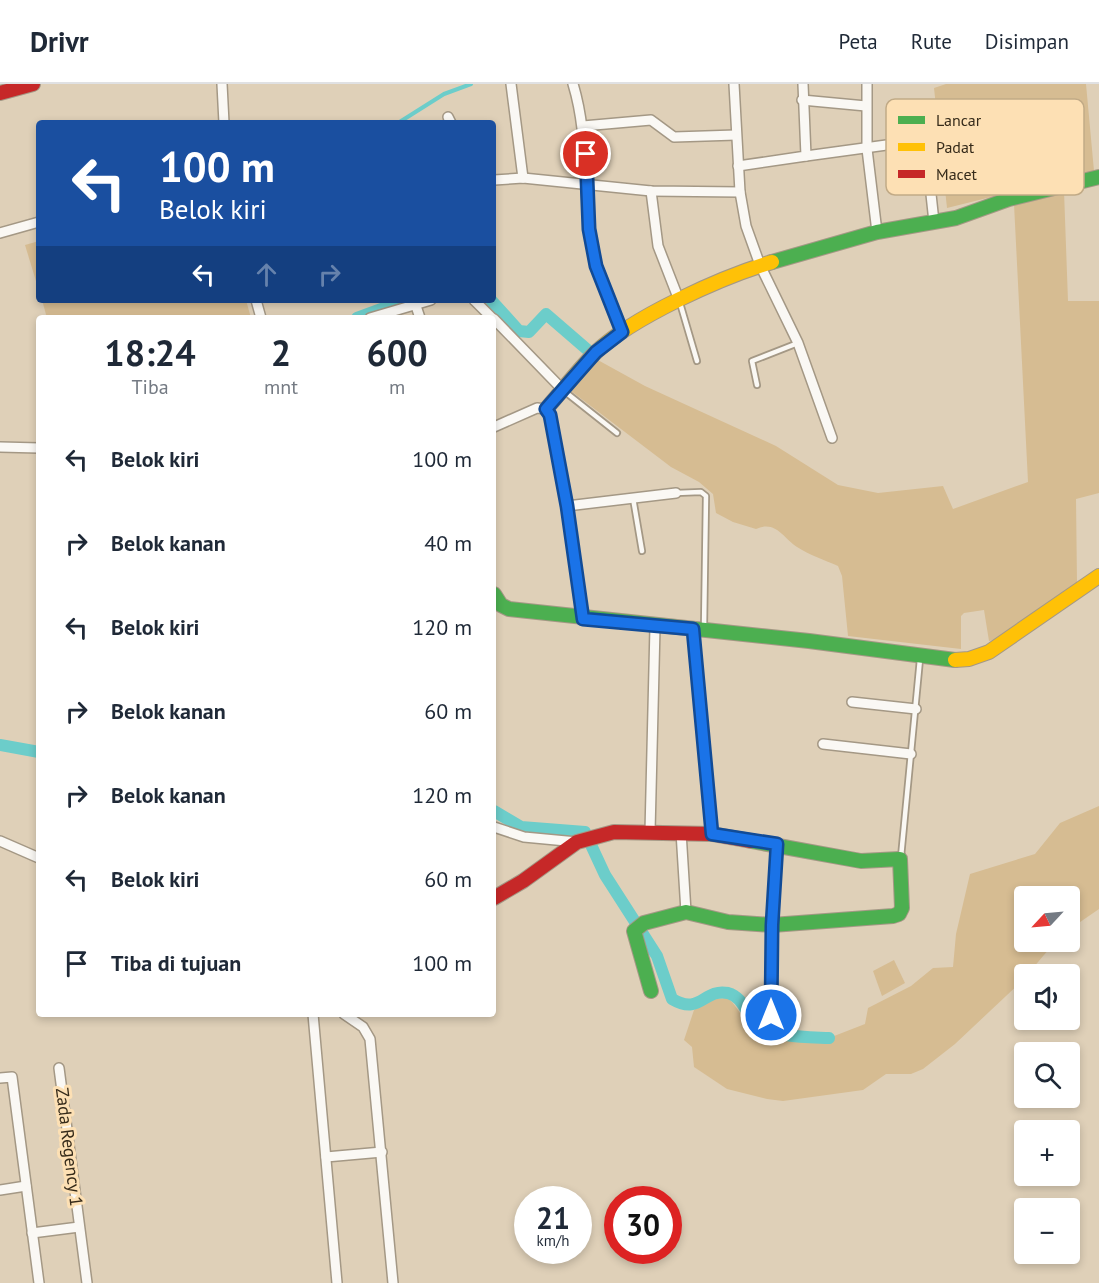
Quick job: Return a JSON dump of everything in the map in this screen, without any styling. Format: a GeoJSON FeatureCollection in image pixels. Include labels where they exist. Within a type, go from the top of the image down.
{"type":"FeatureCollection","features":[{"type":"Feature","properties":{"kind":"street"},"geometry":{"type":"LineString","coordinates":[[0,93],[33,84]]}},
{"type":"Feature","properties":{"kind":"street"},"geometry":{"type":"LineString","coordinates":[[222,84],[224,120]]}},
{"type":"Feature","properties":{"kind":"street"},"geometry":{"type":"LineString","coordinates":[[512,84],[523,178]]}},
{"type":"Feature","properties":{"kind":"street"},"geometry":{"type":"LineString","coordinates":[[573,84],[583,126],[589,229],[596,266],[622,332]]}},
{"type":"Feature","properties":{"kind":"street"},"geometry":{"type":"LineString","coordinates":[[734,84],[740,192],[746,226],[760,265],[798,343],[832,438]]}},
{"type":"Feature","properties":{"kind":"street"},"geometry":{"type":"LineString","coordinates":[[803,84],[806,156]]}},
{"type":"Feature","properties":{"kind":"street"},"geometry":{"type":"LineString","coordinates":[[867,84],[867,148],[877,232]]}},
{"type":"Feature","properties":{"kind":"street"},"geometry":{"type":"LineString","coordinates":[[802,100],[866,106]]}},
{"type":"Feature","properties":{"kind":"street"},"geometry":{"type":"LineString","coordinates":[[583,126],[651,120],[674,137],[736,135]]}},
{"type":"Feature","properties":{"kind":"street"},"geometry":{"type":"LineString","coordinates":[[738,165],[886,145]]}},
{"type":"Feature","properties":{"kind":"street"},"geometry":{"type":"LineString","coordinates":[[1084,181],[1099,177]]}},
{"type":"Feature","properties":{"kind":"street"},"geometry":{"type":"LineString","coordinates":[[496,180],[523,178],[651,191],[740,192]]}},
{"type":"Feature","properties":{"kind":"street"},"geometry":{"type":"LineString","coordinates":[[651,191],[658,246],[679,300]]}},
{"type":"Feature","properties":{"kind":"street"},"geometry":{"type":"LineString","coordinates":[[931,195],[934,222]]}},
{"type":"Feature","properties":{"kind":"street"},"geometry":{"type":"LineString","coordinates":[[546,409],[596,352],[622,332],[679,300],[760,265],[877,232],[956,218],[1025,195]]}},
{"type":"Feature","properties":{"kind":"street"},"geometry":{"type":"LineString","coordinates":[[0,233],[36,223]]}},
{"type":"Feature","properties":{"kind":"street"},"geometry":{"type":"LineString","coordinates":[[378,315],[412,303]]}},
{"type":"Feature","properties":{"kind":"street"},"geometry":{"type":"LineString","coordinates":[[477,303],[489,315]]}},
{"type":"Feature","properties":{"kind":"street"},"geometry":{"type":"LineString","coordinates":[[496,322],[562,389]]}},
{"type":"Feature","properties":{"kind":"street"},"geometry":{"type":"LineString","coordinates":[[496,426],[537,408],[546,409],[550,415],[567,506],[583,619]]}},
{"type":"Feature","properties":{"kind":"street"},"geometry":{"type":"LineString","coordinates":[[0,447],[36,448]]}},
{"type":"Feature","properties":{"kind":"street"},"geometry":{"type":"LineString","coordinates":[[567,506],[676,493]]}},
{"type":"Feature","properties":{"kind":"street"},"geometry":{"type":"LineString","coordinates":[[496,597],[501,605],[509,609],[956,660],[975,659],[1021,632],[1099,576]]}},
{"type":"Feature","properties":{"kind":"street"},"geometry":{"type":"LineString","coordinates":[[650,832],[655,627]]}},
{"type":"Feature","properties":{"kind":"street"},"geometry":{"type":"LineString","coordinates":[[698,629],[712,834]]}},
{"type":"Feature","properties":{"kind":"street"},"geometry":{"type":"LineString","coordinates":[[852,702],[916,709]]}},
{"type":"Feature","properties":{"kind":"street"},"geometry":{"type":"LineString","coordinates":[[823,744],[911,754]]}},
{"type":"Feature","properties":{"kind":"street"},"geometry":{"type":"LineString","coordinates":[[496,828],[524,837],[583,840],[614,832],[712,834],[861,861],[900,859],[902,909],[899,914],[772,925],[728,922],[686,912],[640,926],[634,931],[651,991]]}},
{"type":"Feature","properties":{"kind":"street"},"geometry":{"type":"LineString","coordinates":[[681,832],[686,912]]}},
{"type":"Feature","properties":{"kind":"street"},"geometry":{"type":"LineString","coordinates":[[496,897],[583,840]]}},
{"type":"Feature","properties":{"kind":"street"},"geometry":{"type":"LineString","coordinates":[[0,841],[36,857]]}},
{"type":"Feature","properties":{"kind":"street"},"geometry":{"type":"LineString","coordinates":[[771,1015],[772,925],[777,844]]}},
{"type":"Feature","properties":{"kind":"street"},"geometry":{"type":"LineString","coordinates":[[313,1017],[337,1283]]}},
{"type":"Feature","properties":{"kind":"street"},"geometry":{"type":"LineString","coordinates":[[348,1017],[363,1027],[370,1038],[393,1283]]}},
{"type":"Feature","properties":{"kind":"street","name":"Zada Regency 1"},"geometry":{"type":"LineString","coordinates":[[59,1068],[87,1283]]}},
{"type":"Feature","properties":{"kind":"street"},"geometry":{"type":"LineString","coordinates":[[0,1078],[12,1077],[39,1283]]}},
{"type":"Feature","properties":{"kind":"street"},"geometry":{"type":"LineString","coordinates":[[326,1157],[382,1152]]}},
{"type":"Feature","properties":{"kind":"street"},"geometry":{"type":"LineString","coordinates":[[0,1190],[26,1186]]}},
{"type":"Feature","properties":{"kind":"street","name":"Zada Regency 1"},"geometry":{"type":"LineString","coordinates":[[32,1233],[80,1227]]}},
{"type":"Feature","properties":{"kind":"lane"},"geometry":{"type":"LineString","coordinates":[[679,300],[697,361]]}},
{"type":"Feature","properties":{"kind":"lane"},"geometry":{"type":"LineString","coordinates":[[757,385],[752,361],[798,343]]}},
{"type":"Feature","properties":{"kind":"lane"},"geometry":{"type":"LineString","coordinates":[[562,389],[617,433]]}},
{"type":"Feature","properties":{"kind":"lane"},"geometry":{"type":"LineString","coordinates":[[676,493],[701,492],[706,496],[698,629]]}},
{"type":"Feature","properties":{"kind":"lane"},"geometry":{"type":"LineString","coordinates":[[633,498],[642,551]]}},
{"type":"Feature","properties":{"kind":"lane"},"geometry":{"type":"LineString","coordinates":[[900,859],[920,655]]}},
{"type":"Feature","properties":{"kind":"shaded area"},"geometry":{"type":"Polygon","coordinates":[[[946,84],[1086,84],[1094,171],[1084,174],[1084,99],[935,99],[934,88],[946,84]]]}},
{"type":"Feature","properties":{"kind":"shaded area"},"geometry":{"type":"Polygon","coordinates":[[[946,195],[999,195],[947,208],[946,195]]]}},
{"type":"Feature","properties":{"kind":"shaded area"},"geometry":{"type":"Polygon","coordinates":[[[1049,195],[1064,195],[1068,301],[1099,301],[1099,493],[1076,499],[1077,583],[995,640],[989,641],[984,610],[964,613],[961,616],[961,649],[848,636],[842,576],[838,566],[802,550],[774,528],[756,529],[733,522],[716,513],[713,494],[699,482],[671,467],[571,391],[596,359],[645,386],[776,446],[838,485],[878,493],[943,486],[953,509],[1028,482],[1014,204],[1049,195]]]}},
{"type":"Feature","properties":{"kind":"shaded area"},"geometry":{"type":"Polygon","coordinates":[[[36,242],[36,281],[25,245],[36,242]]]}},
{"type":"Feature","properties":{"kind":"shaded area"},"geometry":{"type":"Polygon","coordinates":[[[43,303],[247,303],[250,315],[46,315],[43,303]]]}},
{"type":"Feature","properties":{"kind":"shaded area"},"geometry":{"type":"Polygon","coordinates":[[[1099,806],[1099,909],[1080,922],[1080,886],[1014,886],[1014,952],[1047,952],[1036,964],[1014,964],[1014,988],[955,1044],[923,1069],[911,1074],[886,1074],[863,1090],[783,1101],[727,1089],[694,1067],[692,1047],[684,1040],[694,1010],[713,999],[728,998],[746,1021],[763,1033],[785,1039],[829,1042],[829,1038],[865,1024],[868,1008],[911,986],[933,968],[953,967],[956,934],[970,874],[1035,854],[1060,823],[1099,806]]]}},
{"type":"Feature","properties":{"kind":"shaded area"},"geometry":{"type":"Polygon","coordinates":[[[894,960],[905,983],[882,996],[873,971],[894,960]]]}},
{"type":"Feature","properties":{"kind":"waterway"},"geometry":{"type":"LineString","coordinates":[[403,120],[444,94],[471,84]]}},
{"type":"Feature","properties":{"kind":"waterway"},"geometry":{"type":"LineString","coordinates":[[365,315],[398,303]]}},
{"type":"Feature","properties":{"kind":"waterway"},"geometry":{"type":"LineString","coordinates":[[494,303],[519,331],[529,332],[546,314],[590,352]]}},
{"type":"Feature","properties":{"kind":"waterway"},"geometry":{"type":"LineString","coordinates":[[0,745],[36,751]]}},
{"type":"Feature","properties":{"kind":"waterway"},"geometry":{"type":"LineString","coordinates":[[496,812],[521,827],[585,832],[605,875],[657,956],[672,999],[689,1005],[713,994],[728,993],[737,998],[756,1023],[772,1032],[791,1036],[829,1038]]}},
{"type":"Feature","properties":{"kind":"traffic: fast"},"geometry":{"type":"LineString","coordinates":[[1084,181],[1099,177]]}},
{"type":"Feature","properties":{"kind":"traffic: fast"},"geometry":{"type":"LineString","coordinates":[[772,262],[877,232],[956,218],[1025,195]]}},
{"type":"Feature","properties":{"kind":"traffic: fast"},"geometry":{"type":"LineString","coordinates":[[496,597],[501,605],[509,609],[809,641],[955,660]]}},
{"type":"Feature","properties":{"kind":"traffic: fast"},"geometry":{"type":"LineString","coordinates":[[651,991],[634,931],[644,923],[686,912],[728,922],[772,925],[893,916],[899,914],[902,908],[900,859],[861,861],[751,841]]}},
{"type":"Feature","properties":{"kind":"traffic: slow"},"geometry":{"type":"LineString","coordinates":[[546,409],[576,373],[611,339],[654,312],[704,288],[772,262]]}},
{"type":"Feature","properties":{"kind":"traffic: slow"},"geometry":{"type":"LineString","coordinates":[[955,660],[969,659],[989,652],[1099,576]]}},
{"type":"Feature","properties":{"kind":"traffic: jam"},"geometry":{"type":"LineString","coordinates":[[0,93],[33,84]]}},
{"type":"Feature","properties":{"kind":"traffic: jam"},"geometry":{"type":"LineString","coordinates":[[496,897],[523,881],[577,842],[614,832],[712,834],[751,841]]}},
{"type":"Feature","properties":{"kind":"route"},"geometry":{"type":"LineString","coordinates":[[586,154],[589,229],[596,266],[622,332],[596,352],[546,409],[550,415],[567,506],[583,619],[693,629],[712,834],[777,844],[772,925],[771,1015]]}}]}
